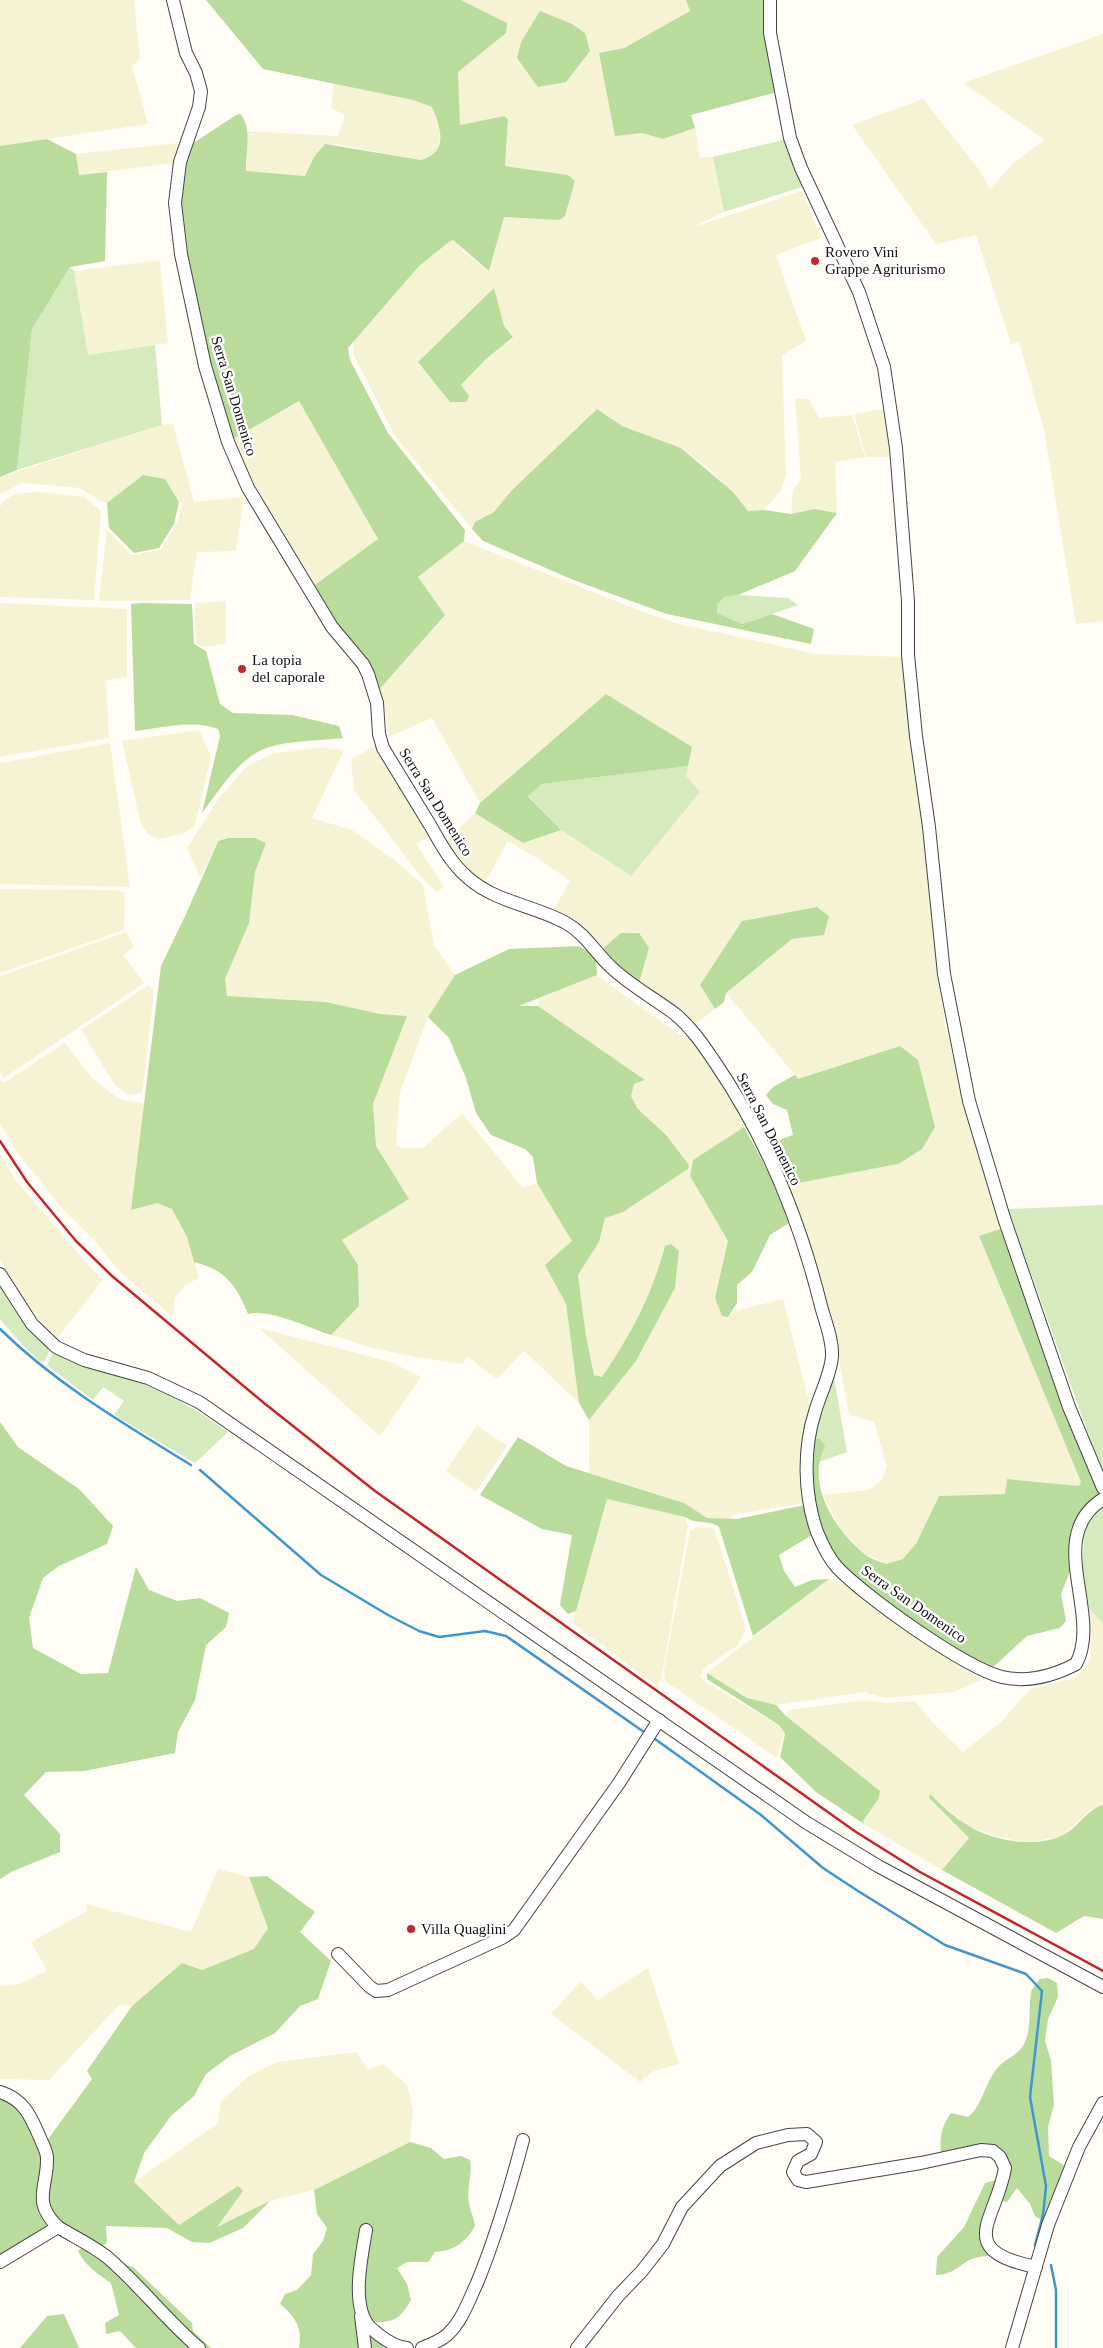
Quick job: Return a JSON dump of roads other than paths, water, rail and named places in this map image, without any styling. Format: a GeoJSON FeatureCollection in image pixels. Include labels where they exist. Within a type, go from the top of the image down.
{"type":"FeatureCollection","features":[{"type":"Feature","properties":{"kind":"street","name":"Serra San Domenico"},"geometry":{"type":"LineString","coordinates":[[173,0],[186,53],[196,73],[201,91],[199,107],[183,150],[175,188],[181,254],[205,366],[228,442],[248,488],[325,616],[363,664],[377,703],[379,734],[383,748],[446,852],[462,873],[477,886],[501,898],[565,922],[578,930],[611,968],[674,1014],[689,1028],[716,1064],[743,1107],[791,1208],[819,1299],[831,1349],[830,1364],[808,1440],[806,1460],[811,1511],[820,1539],[834,1563],[847,1577],[900,1618],[984,1671],[1010,1678],[1047,1676],[1076,1664],[1084,1647],[1085,1622],[1076,1564],[1077,1532],[1086,1514],[1103,1499]]}},
{"type":"Feature","properties":{"kind":"street"},"geometry":{"type":"LineString","coordinates":[[770,0],[771,42],[790,138],[801,168],[858,292],[875,334],[884,367],[896,448],[908,600],[908,655],[916,736],[936,884],[944,974],[969,1101],[1004,1218],[1069,1407],[1103,1488]]}},
{"type":"Feature","properties":{"kind":"street"},"geometry":{"type":"LineString","coordinates":[[0,1274],[32,1324],[56,1347],[84,1360],[156,1381],[199,1402],[842,1845],[1103,1987]]}},
{"type":"Feature","properties":{"kind":"street"},"geometry":{"type":"LineString","coordinates":[[338,1954],[370,1988],[376,1991],[388,1990],[502,1938],[524,1918],[619,1782],[659,1720]]}},
{"type":"Feature","properties":{"kind":"street"},"geometry":{"type":"LineString","coordinates":[[0,2092],[20,2101],[27,2109],[48,2157],[42,2191],[44,2206],[49,2218],[58,2227],[108,2258],[156,2304],[179,2331],[200,2348]]}},
{"type":"Feature","properties":{"kind":"street"},"geometry":{"type":"LineString","coordinates":[[1012,2348],[1048,2225],[1079,2147],[1103,2103]]}},
{"type":"Feature","properties":{"kind":"street"},"geometry":{"type":"LineString","coordinates":[[577,2348],[618,2296],[642,2271],[663,2244],[682,2207],[720,2166],[756,2143],[788,2135],[807,2134],[816,2142],[811,2154],[798,2161],[793,2172],[798,2180],[806,2182],[921,2163],[981,2150],[993,2151],[1000,2157],[1005,2168],[996,2200],[984,2228],[985,2236],[989,2245],[1000,2256],[1019,2264],[1036,2267]]}},
{"type":"Feature","properties":{"kind":"street"},"geometry":{"type":"LineString","coordinates":[[422,2348],[436,2342],[449,2333],[459,2321],[498,2229],[523,2140]]}},
{"type":"Feature","properties":{"kind":"street"},"geometry":{"type":"LineString","coordinates":[[0,2262],[58,2227]]}},
{"type":"Feature","properties":{"kind":"street"},"geometry":{"type":"LineString","coordinates":[[365,2348],[360,2308],[360,2275],[366,2230]]}},
{"type":"Feature","properties":{"kind":"street"},"geometry":{"type":"LineString","coordinates":[[360,2308],[368,2325],[383,2338],[401,2348],[407,2348]]}},
{"type":"Feature","properties":{"kind":"waterway"},"geometry":{"type":"LineString","coordinates":[[0,1329],[44,1368],[67,1385],[191,1465]]}},
{"type":"Feature","properties":{"kind":"waterway"},"geometry":{"type":"LineString","coordinates":[[200,1470],[321,1575],[388,1615],[419,1631],[439,1637],[485,1631],[506,1636],[644,1732]]}},
{"type":"Feature","properties":{"kind":"waterway"},"geometry":{"type":"LineString","coordinates":[[655,1739],[761,1815],[823,1868],[858,1891],[945,1945],[1026,1974],[1042,1991],[1030,2097],[1046,2186],[1043,2215],[1035,2245]]}},
{"type":"Feature","properties":{"kind":"waterway"},"geometry":{"type":"LineString","coordinates":[[1051,2265],[1056,2290],[1056,2348]]}},
{"type":"Feature","properties":{"kind":"railway"},"geometry":{"type":"LineString","coordinates":[[0,1141],[27,1182],[76,1241],[112,1276],[264,1403],[375,1491],[856,1832],[920,1872],[1103,1971]]}},
{"type":"Feature","properties":{"kind":"place","name":"Rovero Vini Grappe Agriturismo"},"geometry":{"type":"Point","coordinates":[815,261]}},
{"type":"Feature","properties":{"kind":"place","name":"La topia del caporale"},"geometry":{"type":"Point","coordinates":[242,669]}},
{"type":"Feature","properties":{"kind":"place","name":"Villa Quaglini"},"geometry":{"type":"Point","coordinates":[411,1929]}}]}
